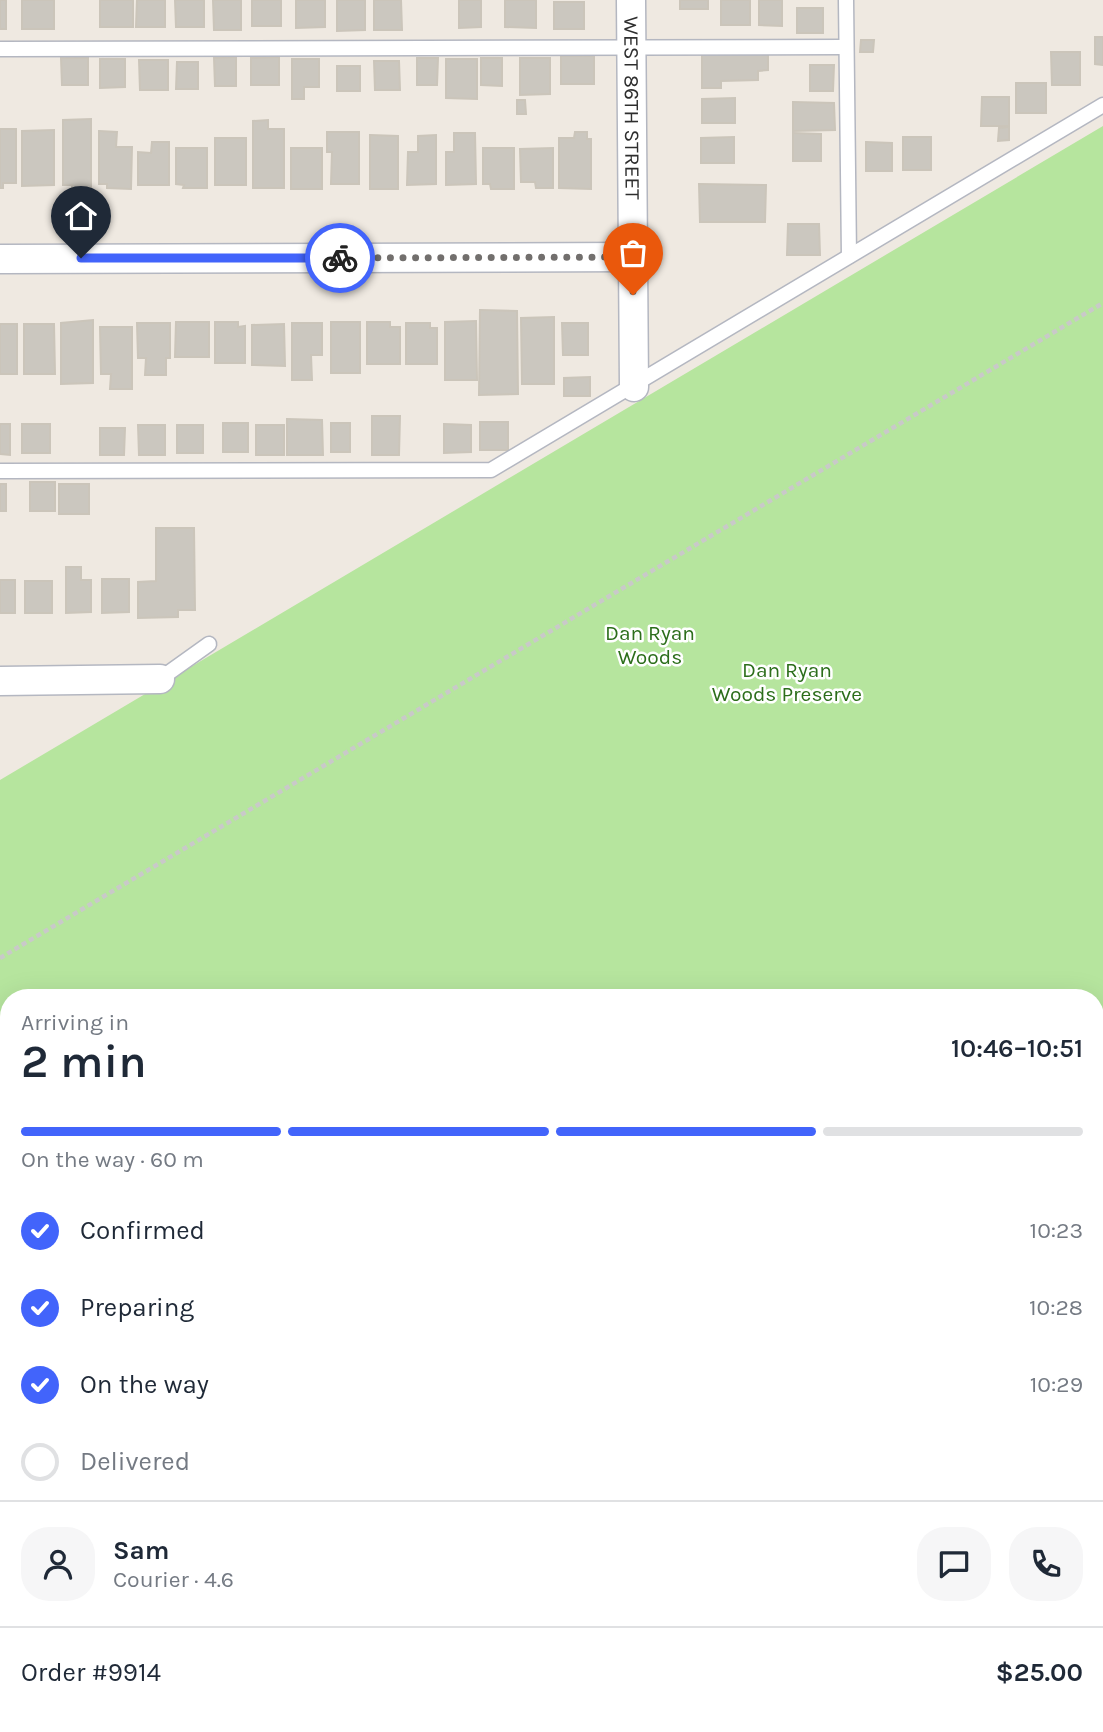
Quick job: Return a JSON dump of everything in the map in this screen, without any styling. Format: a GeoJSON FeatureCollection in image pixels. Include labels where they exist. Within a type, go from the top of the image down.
{"type":"FeatureCollection","features":[{"type":"Feature","properties":{"kind":"street","name":"WEST 86TH STREET"},"geometry":{"type":"LineString","coordinates":[[631,0],[634,387]]}},
{"type":"Feature","properties":{"kind":"street"},"geometry":{"type":"LineString","coordinates":[[0,259],[633,257]]}},
{"type":"Feature","properties":{"kind":"street"},"geometry":{"type":"LineString","coordinates":[[0,681],[160,679]]}},
{"type":"Feature","properties":{"kind":"lane"},"geometry":{"type":"LineString","coordinates":[[846,0],[849,256]]}},
{"type":"Feature","properties":{"kind":"lane"},"geometry":{"type":"LineString","coordinates":[[0,49],[846,47]]}},
{"type":"Feature","properties":{"kind":"lane"},"geometry":{"type":"LineString","coordinates":[[0,471],[491,470],[1103,105]]}},
{"type":"Feature","properties":{"kind":"lane"},"geometry":{"type":"LineString","coordinates":[[160,679],[209,644]]}},
{"type":"Feature","properties":{"kind":"path"},"geometry":{"type":"LineString","coordinates":[[0,958],[1103,303]]}},
{"type":"Feature","properties":{"kind":"green space","name":"Dan Ryan Woods"},"geometry":{"type":"Polygon","coordinates":[[[1103,126],[1103,989],[0,989],[0,780],[1103,126]]]}},
{"type":"Feature","properties":{"kind":"building"},"geometry":{"type":"Polygon","coordinates":[[[0,0],[6,0],[6,29],[0,29],[0,0]]]}},
{"type":"Feature","properties":{"kind":"building"},"geometry":{"type":"Polygon","coordinates":[[[22,0],[54,0],[54,29],[22,29],[22,0]]]}},
{"type":"Feature","properties":{"kind":"building"},"geometry":{"type":"Polygon","coordinates":[[[100,0],[133,0],[133,27],[100,27],[100,0]]]}},
{"type":"Feature","properties":{"kind":"building"},"geometry":{"type":"Polygon","coordinates":[[[137,0],[165,0],[165,27],[136,27],[137,0]]]}},
{"type":"Feature","properties":{"kind":"building"},"geometry":{"type":"Polygon","coordinates":[[[175,0],[204,0],[204,27],[176,27],[175,0]]]}},
{"type":"Feature","properties":{"kind":"building"},"geometry":{"type":"Polygon","coordinates":[[[213,0],[241,0],[241,30],[214,30],[213,0]]]}},
{"type":"Feature","properties":{"kind":"building"},"geometry":{"type":"Polygon","coordinates":[[[252,0],[281,0],[281,26],[252,26],[252,0]]]}},
{"type":"Feature","properties":{"kind":"building"},"geometry":{"type":"Polygon","coordinates":[[[296,0],[325,0],[325,27],[296,28],[296,0]]]}},
{"type":"Feature","properties":{"kind":"building"},"geometry":{"type":"Polygon","coordinates":[[[337,0],[365,0],[365,30],[337,31],[337,0]]]}},
{"type":"Feature","properties":{"kind":"building"},"geometry":{"type":"Polygon","coordinates":[[[374,0],[401,0],[402,30],[374,30],[374,0]]]}},
{"type":"Feature","properties":{"kind":"building"},"geometry":{"type":"Polygon","coordinates":[[[459,0],[481,0],[481,27],[459,28],[459,0]]]}},
{"type":"Feature","properties":{"kind":"building"},"geometry":{"type":"Polygon","coordinates":[[[505,0],[536,0],[536,28],[505,27],[505,0]]]}},
{"type":"Feature","properties":{"kind":"building"},"geometry":{"type":"Polygon","coordinates":[[[680,0],[708,0],[708,9],[680,9],[680,0]]]}},
{"type":"Feature","properties":{"kind":"building"},"geometry":{"type":"Polygon","coordinates":[[[721,0],[750,0],[750,25],[721,25],[721,0]]]}},
{"type":"Feature","properties":{"kind":"building"},"geometry":{"type":"Polygon","coordinates":[[[759,0],[782,0],[782,26],[759,25],[759,0]]]}},
{"type":"Feature","properties":{"kind":"building"},"geometry":{"type":"Polygon","coordinates":[[[554,2],[584,2],[584,29],[554,29],[554,2]]]}},
{"type":"Feature","properties":{"kind":"building"},"geometry":{"type":"Polygon","coordinates":[[[797,8],[823,8],[823,33],[797,33],[797,8]]]}},
{"type":"Feature","properties":{"kind":"building"},"geometry":{"type":"Polygon","coordinates":[[[1095,37],[1103,37],[1103,65],[1095,64],[1095,37]]]}},
{"type":"Feature","properties":{"kind":"building"},"geometry":{"type":"Polygon","coordinates":[[[861,40],[874,40],[873,52],[860,52],[861,40]]]}},
{"type":"Feature","properties":{"kind":"building"},"geometry":{"type":"Polygon","coordinates":[[[1051,52],[1080,52],[1080,85],[1052,85],[1051,52]]]}},
{"type":"Feature","properties":{"kind":"building"},"geometry":{"type":"Polygon","coordinates":[[[702,53],[768,53],[768,70],[758,71],[758,80],[721,81],[721,88],[702,88],[702,53]]]}},
{"type":"Feature","properties":{"kind":"building"},"geometry":{"type":"Polygon","coordinates":[[[561,56],[594,56],[594,84],[561,84],[561,56]]]}},
{"type":"Feature","properties":{"kind":"building"},"geometry":{"type":"Polygon","coordinates":[[[236,57],[236,86],[215,86],[214,58],[236,57]]]}},
{"type":"Feature","properties":{"kind":"building"},"geometry":{"type":"Polygon","coordinates":[[[279,57],[279,85],[251,85],[251,58],[279,57]]]}},
{"type":"Feature","properties":{"kind":"building"},"geometry":{"type":"Polygon","coordinates":[[[61,58],[88,58],[88,85],[62,85],[61,58]]]}},
{"type":"Feature","properties":{"kind":"building"},"geometry":{"type":"Polygon","coordinates":[[[417,58],[438,58],[437,85],[417,85],[417,58]]]}},
{"type":"Feature","properties":{"kind":"building"},"geometry":{"type":"Polygon","coordinates":[[[481,58],[502,58],[502,86],[481,85],[481,58]]]}},
{"type":"Feature","properties":{"kind":"building"},"geometry":{"type":"Polygon","coordinates":[[[520,58],[550,58],[550,94],[520,95],[520,58]]]}},
{"type":"Feature","properties":{"kind":"building"},"geometry":{"type":"Polygon","coordinates":[[[100,59],[125,59],[125,87],[100,88],[100,59]]]}},
{"type":"Feature","properties":{"kind":"building"},"geometry":{"type":"Polygon","coordinates":[[[292,59],[319,59],[319,87],[304,87],[304,99],[292,99],[292,59]]]}},
{"type":"Feature","properties":{"kind":"building"},"geometry":{"type":"Polygon","coordinates":[[[446,59],[477,59],[477,99],[446,98],[446,59]]]}},
{"type":"Feature","properties":{"kind":"building"},"geometry":{"type":"Polygon","coordinates":[[[139,60],[168,60],[168,90],[140,90],[139,60]]]}},
{"type":"Feature","properties":{"kind":"building"},"geometry":{"type":"Polygon","coordinates":[[[374,61],[399,61],[400,90],[375,90],[374,61]]]}},
{"type":"Feature","properties":{"kind":"building"},"geometry":{"type":"Polygon","coordinates":[[[177,62],[198,62],[198,89],[176,89],[177,62]]]}},
{"type":"Feature","properties":{"kind":"building"},"geometry":{"type":"Polygon","coordinates":[[[810,65],[834,65],[833,91],[810,91],[810,65]]]}},
{"type":"Feature","properties":{"kind":"building"},"geometry":{"type":"Polygon","coordinates":[[[337,66],[360,66],[360,91],[337,91],[337,66]]]}},
{"type":"Feature","properties":{"kind":"building"},"geometry":{"type":"Polygon","coordinates":[[[1016,83],[1046,83],[1046,113],[1016,113],[1016,83]]]}},
{"type":"Feature","properties":{"kind":"building"},"geometry":{"type":"Polygon","coordinates":[[[982,97],[1009,97],[1009,126],[981,126],[982,97]]]}},
{"type":"Feature","properties":{"kind":"building"},"geometry":{"type":"Polygon","coordinates":[[[735,98],[735,123],[702,123],[702,99],[735,98]]]}},
{"type":"Feature","properties":{"kind":"building"},"geometry":{"type":"Polygon","coordinates":[[[517,100],[525,100],[526,114],[517,114],[517,100]]]}},
{"type":"Feature","properties":{"kind":"building"},"geometry":{"type":"Polygon","coordinates":[[[793,102],[834,103],[835,130],[793,131],[793,102]]]}},
{"type":"Feature","properties":{"kind":"building"},"geometry":{"type":"Polygon","coordinates":[[[91,119],[91,189],[86,194],[77,194],[72,190],[72,185],[63,185],[63,120],[91,119]]]}},
{"type":"Feature","properties":{"kind":"building"},"geometry":{"type":"Polygon","coordinates":[[[268,120],[268,129],[284,129],[284,188],[253,188],[253,121],[268,120]]]}},
{"type":"Feature","properties":{"kind":"building"},"geometry":{"type":"Polygon","coordinates":[[[1009,127],[1009,140],[998,141],[999,128],[1009,127]]]}},
{"type":"Feature","properties":{"kind":"building"},"geometry":{"type":"Polygon","coordinates":[[[0,129],[16,129],[16,183],[3,183],[3,188],[0,188],[0,129]]]}},
{"type":"Feature","properties":{"kind":"building"},"geometry":{"type":"Polygon","coordinates":[[[54,130],[54,185],[22,186],[22,131],[54,130]]]}},
{"type":"Feature","properties":{"kind":"building"},"geometry":{"type":"Polygon","coordinates":[[[99,131],[117,132],[116,147],[132,147],[131,189],[107,188],[107,184],[99,184],[99,131]]]}},
{"type":"Feature","properties":{"kind":"building"},"geometry":{"type":"Polygon","coordinates":[[[327,132],[359,132],[359,184],[331,184],[332,152],[327,152],[327,132]]]}},
{"type":"Feature","properties":{"kind":"building"},"geometry":{"type":"Polygon","coordinates":[[[575,132],[587,132],[587,139],[591,139],[591,189],[559,188],[559,138],[574,138],[575,132]]]}},
{"type":"Feature","properties":{"kind":"building"},"geometry":{"type":"Polygon","coordinates":[[[454,133],[475,133],[476,184],[446,185],[446,152],[454,152],[454,133]]]}},
{"type":"Feature","properties":{"kind":"building"},"geometry":{"type":"Polygon","coordinates":[[[793,133],[821,134],[821,161],[793,161],[793,133]]]}},
{"type":"Feature","properties":{"kind":"building"},"geometry":{"type":"Polygon","coordinates":[[[370,135],[398,136],[398,189],[370,189],[370,135]]]}},
{"type":"Feature","properties":{"kind":"building"},"geometry":{"type":"Polygon","coordinates":[[[436,135],[436,184],[407,185],[408,152],[418,152],[418,136],[436,135]]]}},
{"type":"Feature","properties":{"kind":"building"},"geometry":{"type":"Polygon","coordinates":[[[734,137],[734,163],[701,163],[701,138],[734,137]]]}},
{"type":"Feature","properties":{"kind":"building"},"geometry":{"type":"Polygon","coordinates":[[[903,137],[931,137],[931,170],[903,170],[903,137]]]}},
{"type":"Feature","properties":{"kind":"building"},"geometry":{"type":"Polygon","coordinates":[[[215,138],[246,138],[246,185],[215,185],[215,138]]]}},
{"type":"Feature","properties":{"kind":"building"},"geometry":{"type":"Polygon","coordinates":[[[152,142],[169,142],[169,185],[138,185],[138,152],[151,153],[152,142]]]}},
{"type":"Feature","properties":{"kind":"building"},"geometry":{"type":"Polygon","coordinates":[[[866,142],[892,143],[892,171],[866,171],[866,142]]]}},
{"type":"Feature","properties":{"kind":"building"},"geometry":{"type":"Polygon","coordinates":[[[176,148],[207,148],[207,188],[183,188],[184,185],[176,184],[176,148]]]}},
{"type":"Feature","properties":{"kind":"building"},"geometry":{"type":"Polygon","coordinates":[[[291,148],[322,148],[322,189],[291,189],[291,148]]]}},
{"type":"Feature","properties":{"kind":"building"},"geometry":{"type":"Polygon","coordinates":[[[483,148],[514,148],[514,189],[491,189],[490,184],[483,184],[483,148]]]}},
{"type":"Feature","properties":{"kind":"building"},"geometry":{"type":"Polygon","coordinates":[[[553,148],[553,188],[536,188],[535,182],[521,182],[520,149],[553,148]]]}},
{"type":"Feature","properties":{"kind":"building"},"geometry":{"type":"Polygon","coordinates":[[[699,184],[766,185],[765,222],[700,222],[699,184]]]}},
{"type":"Feature","properties":{"kind":"building"},"geometry":{"type":"Polygon","coordinates":[[[788,224],[819,224],[820,255],[787,255],[788,224]]]}},
{"type":"Feature","properties":{"kind":"building"},"geometry":{"type":"Polygon","coordinates":[[[480,310],[517,311],[518,394],[479,395],[480,310]]]}},
{"type":"Feature","properties":{"kind":"building"},"geometry":{"type":"Polygon","coordinates":[[[554,317],[554,384],[522,384],[521,318],[554,317]]]}},
{"type":"Feature","properties":{"kind":"building"},"geometry":{"type":"Polygon","coordinates":[[[93,320],[93,383],[61,384],[61,323],[93,320]]]}},
{"type":"Feature","properties":{"kind":"building"},"geometry":{"type":"Polygon","coordinates":[[[476,321],[477,380],[445,380],[445,322],[476,321]]]}},
{"type":"Feature","properties":{"kind":"building"},"geometry":{"type":"Polygon","coordinates":[[[176,322],[209,322],[209,357],[175,357],[176,322]]]}},
{"type":"Feature","properties":{"kind":"building"},"geometry":{"type":"Polygon","coordinates":[[[215,322],[238,322],[238,327],[245,326],[245,363],[215,363],[215,322]]]}},
{"type":"Feature","properties":{"kind":"building"},"geometry":{"type":"Polygon","coordinates":[[[331,322],[360,322],[360,373],[331,373],[331,322]]]}},
{"type":"Feature","properties":{"kind":"building"},"geometry":{"type":"Polygon","coordinates":[[[367,322],[390,322],[390,327],[400,327],[400,364],[367,364],[367,322]]]}},
{"type":"Feature","properties":{"kind":"building"},"geometry":{"type":"Polygon","coordinates":[[[137,323],[170,323],[170,358],[166,358],[166,375],[145,375],[146,358],[138,358],[137,323]]]}},
{"type":"Feature","properties":{"kind":"building"},"geometry":{"type":"Polygon","coordinates":[[[292,323],[322,323],[322,355],[311,355],[312,380],[292,380],[292,323]]]}},
{"type":"Feature","properties":{"kind":"building"},"geometry":{"type":"Polygon","coordinates":[[[406,323],[430,323],[430,328],[437,328],[437,364],[406,364],[406,323]]]}},
{"type":"Feature","properties":{"kind":"building"},"geometry":{"type":"Polygon","coordinates":[[[562,323],[588,323],[588,355],[563,355],[562,323]]]}},
{"type":"Feature","properties":{"kind":"building"},"geometry":{"type":"Polygon","coordinates":[[[0,324],[17,324],[17,374],[0,374],[0,324]]]}},
{"type":"Feature","properties":{"kind":"building"},"geometry":{"type":"Polygon","coordinates":[[[24,324],[54,324],[55,374],[24,374],[24,324]]]}},
{"type":"Feature","properties":{"kind":"building"},"geometry":{"type":"Polygon","coordinates":[[[284,324],[285,366],[252,365],[252,325],[284,324]]]}},
{"type":"Feature","properties":{"kind":"building"},"geometry":{"type":"Polygon","coordinates":[[[100,327],[132,327],[132,389],[110,389],[111,374],[101,374],[100,327]]]}},
{"type":"Feature","properties":{"kind":"building"},"geometry":{"type":"Polygon","coordinates":[[[590,377],[590,396],[564,396],[564,378],[590,377]]]}},
{"type":"Feature","properties":{"kind":"building"},"geometry":{"type":"Polygon","coordinates":[[[372,416],[400,416],[399,455],[372,455],[372,416]]]}},
{"type":"Feature","properties":{"kind":"building"},"geometry":{"type":"Polygon","coordinates":[[[287,419],[322,420],[323,455],[287,455],[287,419]]]}},
{"type":"Feature","properties":{"kind":"building"},"geometry":{"type":"Polygon","coordinates":[[[480,422],[508,422],[508,450],[480,450],[480,422]]]}},
{"type":"Feature","properties":{"kind":"building"},"geometry":{"type":"Polygon","coordinates":[[[223,423],[248,423],[248,452],[223,452],[223,423]]]}},
{"type":"Feature","properties":{"kind":"building"},"geometry":{"type":"Polygon","coordinates":[[[331,423],[350,423],[350,452],[331,452],[331,423]]]}},
{"type":"Feature","properties":{"kind":"building"},"geometry":{"type":"Polygon","coordinates":[[[0,424],[10,424],[10,455],[0,454],[0,424]]]}},
{"type":"Feature","properties":{"kind":"building"},"geometry":{"type":"Polygon","coordinates":[[[22,424],[50,424],[50,453],[22,453],[22,424]]]}},
{"type":"Feature","properties":{"kind":"building"},"geometry":{"type":"Polygon","coordinates":[[[444,424],[471,425],[471,452],[444,453],[444,424]]]}},
{"type":"Feature","properties":{"kind":"building"},"geometry":{"type":"Polygon","coordinates":[[[138,425],[165,425],[165,455],[139,455],[138,425]]]}},
{"type":"Feature","properties":{"kind":"building"},"geometry":{"type":"Polygon","coordinates":[[[177,425],[203,425],[203,453],[177,453],[177,425]]]}},
{"type":"Feature","properties":{"kind":"building"},"geometry":{"type":"Polygon","coordinates":[[[256,425],[284,425],[284,455],[256,455],[256,425]]]}},
{"type":"Feature","properties":{"kind":"building"},"geometry":{"type":"Polygon","coordinates":[[[100,428],[125,428],[124,455],[100,455],[100,428]]]}},
{"type":"Feature","properties":{"kind":"building"},"geometry":{"type":"Polygon","coordinates":[[[30,482],[55,482],[55,511],[30,511],[30,482]]]}},
{"type":"Feature","properties":{"kind":"building"},"geometry":{"type":"Polygon","coordinates":[[[0,484],[6,484],[6,511],[0,511],[0,484]]]}},
{"type":"Feature","properties":{"kind":"building"},"geometry":{"type":"Polygon","coordinates":[[[59,484],[89,484],[89,514],[59,514],[59,484]]]}},
{"type":"Feature","properties":{"kind":"building"},"geometry":{"type":"Polygon","coordinates":[[[156,528],[194,528],[195,610],[178,610],[178,617],[138,618],[138,582],[156,581],[156,528]]]}},
{"type":"Feature","properties":{"kind":"building"},"geometry":{"type":"Polygon","coordinates":[[[66,567],[81,567],[81,580],[91,580],[91,612],[66,613],[66,567]]]}},
{"type":"Feature","properties":{"kind":"building"},"geometry":{"type":"Polygon","coordinates":[[[102,579],[129,579],[129,612],[102,613],[102,579]]]}},
{"type":"Feature","properties":{"kind":"building"},"geometry":{"type":"Polygon","coordinates":[[[0,580],[15,580],[15,613],[0,613],[0,580]]]}},
{"type":"Feature","properties":{"kind":"building"},"geometry":{"type":"Polygon","coordinates":[[[25,581],[52,581],[52,613],[25,613],[25,581]]]}},
{"type":"Feature","properties":{"kind":"way so far"},"geometry":{"type":"LineString","coordinates":[[340,258],[633,257],[633,295]]}},
{"type":"Feature","properties":{"kind":"route"},"geometry":{"type":"LineString","coordinates":[[81,258],[340,258]]}},
{"type":"Feature","properties":{"kind":"park label","name":"Dan Ryan Woods Preserve"},"geometry":{"type":"Point","coordinates":[787,682]}}]}
